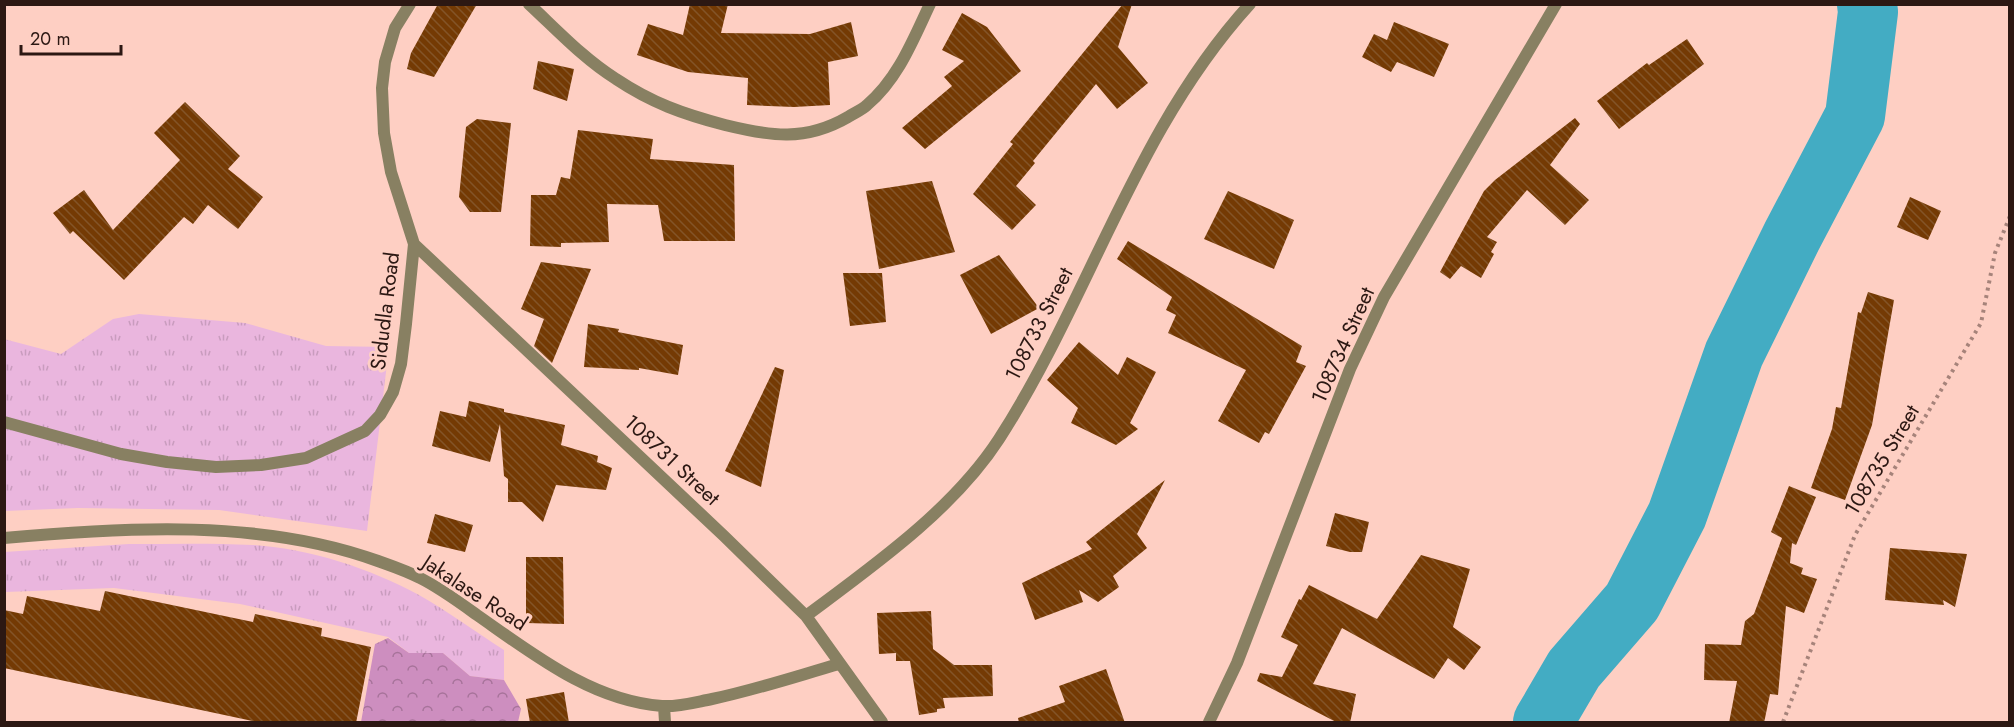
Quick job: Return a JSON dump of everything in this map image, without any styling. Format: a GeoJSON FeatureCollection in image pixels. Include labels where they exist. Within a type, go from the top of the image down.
{"type":"FeatureCollection","features":[{"type":"Feature","properties":{"kind":"street","name":"Sidudla Road"},"geometry":{"type":"LineString","coordinates":[[4,422],[121,454],[216,467],[261,465],[306,458],[365,431],[380,415],[393,392],[401,364],[414,244],[391,172],[384,133],[382,88],[385,62],[396,28],[410,4]]}},
{"type":"Feature","properties":{"kind":"street"},"geometry":{"type":"LineString","coordinates":[[529,4],[614,78],[662,106],[690,116],[758,133],[782,136],[807,134],[834,125],[867,105],[895,74],[930,4]]}},
{"type":"Feature","properties":{"kind":"street","name":"108733 Street"},"geometry":{"type":"LineString","coordinates":[[806,616],[874,565],[952,498],[999,440],[1059,332],[1149,149],[1204,61],[1250,4]]}},
{"type":"Feature","properties":{"kind":"street","name":"108734 Street"},"geometry":{"type":"LineString","coordinates":[[1209,723],[1238,663],[1350,369],[1384,297],[1556,4]]}},
{"type":"Feature","properties":{"kind":"street","name":"108731 Street"},"geometry":{"type":"LineString","coordinates":[[414,244],[806,616],[882,723]]}},
{"type":"Feature","properties":{"kind":"street","name":"Jakalase Road"},"geometry":{"type":"LineString","coordinates":[[4,538],[81,531],[209,530],[325,544],[377,560],[421,578],[539,659],[581,682],[618,698],[664,706],[690,704],[732,694],[839,664]]}},
{"type":"Feature","properties":{"kind":"street"},"geometry":{"type":"LineString","coordinates":[[664,706],[665,723]]}},
{"type":"Feature","properties":{"kind":"path","name":"108735 Street"},"geometry":{"type":"LineString","coordinates":[[1783,723],[1855,535],[1982,323],[1995,254],[2010,216]]}},
{"type":"Feature","properties":{"kind":"green space"},"geometry":{"type":"Polygon","coordinates":[[[139,314],[245,323],[326,346],[389,347],[367,531],[219,510],[78,508],[5,511],[4,339],[61,354],[113,319],[139,314]]]}},
{"type":"Feature","properties":{"kind":"green space"},"geometry":{"type":"Polygon","coordinates":[[[129,544],[222,544],[274,547],[317,555],[360,568],[419,595],[504,650],[504,680],[470,676],[443,653],[409,653],[388,637],[240,604],[114,588],[5,592],[4,552],[129,544]]]}},
{"type":"Feature","properties":{"kind":"green space"},"geometry":{"type":"Polygon","coordinates":[[[388,638],[409,653],[443,653],[470,676],[504,680],[521,709],[518,722],[361,722],[375,644],[388,638]]]}},
{"type":"Feature","properties":{"kind":"building"},"geometry":{"type":"Polygon","coordinates":[[[438,4],[477,4],[434,77],[407,69],[411,53],[438,4]]]}},
{"type":"Feature","properties":{"kind":"building"},"geometry":{"type":"Polygon","coordinates":[[[690,4],[728,4],[721,33],[810,34],[851,22],[858,56],[828,62],[830,105],[794,107],[747,105],[748,78],[688,72],[637,55],[648,24],[683,35],[690,4]]]}},
{"type":"Feature","properties":{"kind":"building"},"geometry":{"type":"Polygon","coordinates":[[[1123,4],[1132,4],[1118,47],[1148,83],[1117,109],[1096,84],[1033,161],[1035,163],[1016,186],[1036,205],[1012,230],[973,194],[1013,144],[1010,142],[1123,4]]]}},
{"type":"Feature","properties":{"kind":"building"},"geometry":{"type":"Polygon","coordinates":[[[962,13],[987,27],[1021,71],[925,149],[902,128],[952,86],[944,77],[964,61],[942,50],[962,13]]]}},
{"type":"Feature","properties":{"kind":"building"},"geometry":{"type":"Polygon","coordinates":[[[1394,22],[1449,44],[1434,77],[1397,62],[1391,72],[1362,57],[1374,34],[1387,40],[1394,22]]]}},
{"type":"Feature","properties":{"kind":"building"},"geometry":{"type":"Polygon","coordinates":[[[1687,39],[1704,64],[1619,129],[1597,101],[1647,63],[1649,65],[1687,39]]]}},
{"type":"Feature","properties":{"kind":"building"},"geometry":{"type":"Polygon","coordinates":[[[538,61],[574,69],[567,101],[533,89],[538,61]]]}},
{"type":"Feature","properties":{"kind":"building"},"geometry":{"type":"Polygon","coordinates":[[[185,102],[240,156],[228,169],[263,197],[238,229],[208,205],[193,224],[184,217],[124,280],[73,231],[70,234],[53,213],[84,190],[113,230],[180,160],[154,133],[185,102]]]}},
{"type":"Feature","properties":{"kind":"building"},"geometry":{"type":"Polygon","coordinates":[[[1575,118],[1580,124],[1550,165],[1589,200],[1565,225],[1527,190],[1487,237],[1497,242],[1491,252],[1494,254],[1481,278],[1461,266],[1450,279],[1440,272],[1484,191],[1575,118]]]}},
{"type":"Feature","properties":{"kind":"building"},"geometry":{"type":"Polygon","coordinates":[[[477,119],[511,123],[501,212],[470,212],[459,197],[466,127],[477,119]]]}},
{"type":"Feature","properties":{"kind":"building"},"geometry":{"type":"Polygon","coordinates":[[[578,130],[653,139],[650,159],[734,165],[735,241],[664,241],[658,205],[607,204],[609,242],[561,243],[561,247],[530,246],[531,195],[556,195],[561,177],[570,179],[578,130]]]}},
{"type":"Feature","properties":{"kind":"building"},"geometry":{"type":"Polygon","coordinates":[[[932,181],[955,252],[879,269],[866,191],[932,181]]]}},
{"type":"Feature","properties":{"kind":"building"},"geometry":{"type":"Polygon","coordinates":[[[1228,191],[1294,220],[1274,269],[1204,239],[1228,191]]]}},
{"type":"Feature","properties":{"kind":"building"},"geometry":{"type":"Polygon","coordinates":[[[1910,197],[1941,211],[1928,240],[1897,227],[1910,197]]]}},
{"type":"Feature","properties":{"kind":"building"},"geometry":{"type":"Polygon","coordinates":[[[1128,241],[1302,346],[1296,362],[1306,366],[1269,434],[1265,432],[1259,443],[1218,421],[1246,370],[1168,333],[1176,315],[1166,310],[1172,297],[1117,259],[1128,241]]]}},
{"type":"Feature","properties":{"kind":"building"},"geometry":{"type":"Polygon","coordinates":[[[999,255],[1039,308],[991,334],[960,275],[999,255]]]}},
{"type":"Feature","properties":{"kind":"building"},"geometry":{"type":"Polygon","coordinates":[[[541,262],[591,269],[552,363],[534,346],[544,319],[521,309],[541,262]]]}},
{"type":"Feature","properties":{"kind":"building"},"geometry":{"type":"Polygon","coordinates":[[[843,273],[882,273],[886,322],[850,326],[843,273]]]}},
{"type":"Feature","properties":{"kind":"building"},"geometry":{"type":"Polygon","coordinates":[[[1868,292],[1894,300],[1872,425],[1845,500],[1811,488],[1832,429],[1836,407],[1841,408],[1858,312],[1861,313],[1868,292]]]}},
{"type":"Feature","properties":{"kind":"building"},"geometry":{"type":"Polygon","coordinates":[[[588,324],[619,329],[618,332],[683,345],[678,375],[639,368],[639,370],[584,367],[588,324]]]}},
{"type":"Feature","properties":{"kind":"building"},"geometry":{"type":"Polygon","coordinates":[[[1079,342],[1118,375],[1127,357],[1156,372],[1130,423],[1138,429],[1116,445],[1071,423],[1078,408],[1047,380],[1079,342]]]}},
{"type":"Feature","properties":{"kind":"building"},"geometry":{"type":"Polygon","coordinates":[[[775,367],[784,370],[761,487],[725,471],[775,367]]]}},
{"type":"Feature","properties":{"kind":"building"},"geometry":{"type":"Polygon","coordinates":[[[469,401],[504,409],[504,412],[565,425],[561,445],[598,456],[597,462],[612,468],[606,490],[556,485],[543,522],[522,502],[508,502],[508,479],[504,476],[500,424],[490,462],[432,446],[440,411],[466,417],[469,401]]]}},
{"type":"Feature","properties":{"kind":"building"},"geometry":{"type":"Polygon","coordinates":[[[1165,480],[1137,534],[1147,548],[1113,576],[1119,587],[1098,602],[1079,590],[1083,602],[1035,620],[1022,583],[1092,549],[1086,542],[1165,480]]]}},
{"type":"Feature","properties":{"kind":"building"},"geometry":{"type":"Polygon","coordinates":[[[1789,486],[1816,497],[1796,545],[1792,543],[1790,563],[1803,568],[1801,574],[1817,579],[1804,613],[1786,606],[1778,695],[1770,694],[1764,723],[1729,723],[1737,681],[1704,680],[1705,644],[1741,645],[1745,621],[1754,614],[1782,538],[1771,532],[1789,486]]]}},
{"type":"Feature","properties":{"kind":"building"},"geometry":{"type":"Polygon","coordinates":[[[1335,513],[1369,522],[1362,552],[1350,552],[1326,546],[1335,513]]]}},
{"type":"Feature","properties":{"kind":"building"},"geometry":{"type":"Polygon","coordinates":[[[435,514],[473,525],[465,552],[427,543],[435,514]]]}},
{"type":"Feature","properties":{"kind":"building"},"geometry":{"type":"Polygon","coordinates":[[[1890,548],[1967,554],[1955,607],[1943,600],[1944,605],[1885,600],[1890,548]]]}},
{"type":"Feature","properties":{"kind":"building"},"geometry":{"type":"Polygon","coordinates":[[[1421,555],[1470,569],[1453,627],[1481,647],[1464,670],[1448,658],[1434,679],[1342,628],[1313,684],[1356,694],[1350,723],[1338,723],[1257,681],[1260,673],[1282,677],[1298,645],[1281,637],[1299,599],[1301,600],[1309,585],[1377,619],[1421,555]]]}},
{"type":"Feature","properties":{"kind":"building"},"geometry":{"type":"Polygon","coordinates":[[[526,557],[563,557],[564,624],[526,623],[526,557]]]}},
{"type":"Feature","properties":{"kind":"building"},"geometry":{"type":"Polygon","coordinates":[[[105,591],[253,622],[255,614],[322,628],[321,636],[371,647],[356,723],[262,723],[4,668],[4,610],[23,614],[27,596],[100,611],[105,591]]]}},
{"type":"Feature","properties":{"kind":"building"},"geometry":{"type":"Polygon","coordinates":[[[931,611],[933,649],[954,665],[992,665],[993,696],[943,698],[945,708],[919,715],[910,661],[896,661],[896,653],[879,654],[877,613],[931,611]]]}},
{"type":"Feature","properties":{"kind":"building"},"geometry":{"type":"Polygon","coordinates":[[[1106,669],[1125,723],[1019,723],[1018,718],[1065,702],[1059,686],[1106,669]]]}},
{"type":"Feature","properties":{"kind":"building"},"geometry":{"type":"Polygon","coordinates":[[[564,692],[569,723],[530,723],[526,699],[564,692]]]}},
{"type":"Feature","properties":{"kind":"waterway"},"geometry":{"type":"LineString","coordinates":[[1543,722],[1574,669],[1632,602],[1677,515],[1734,354],[1855,116],[1868,12],[1867,4]]}}]}
